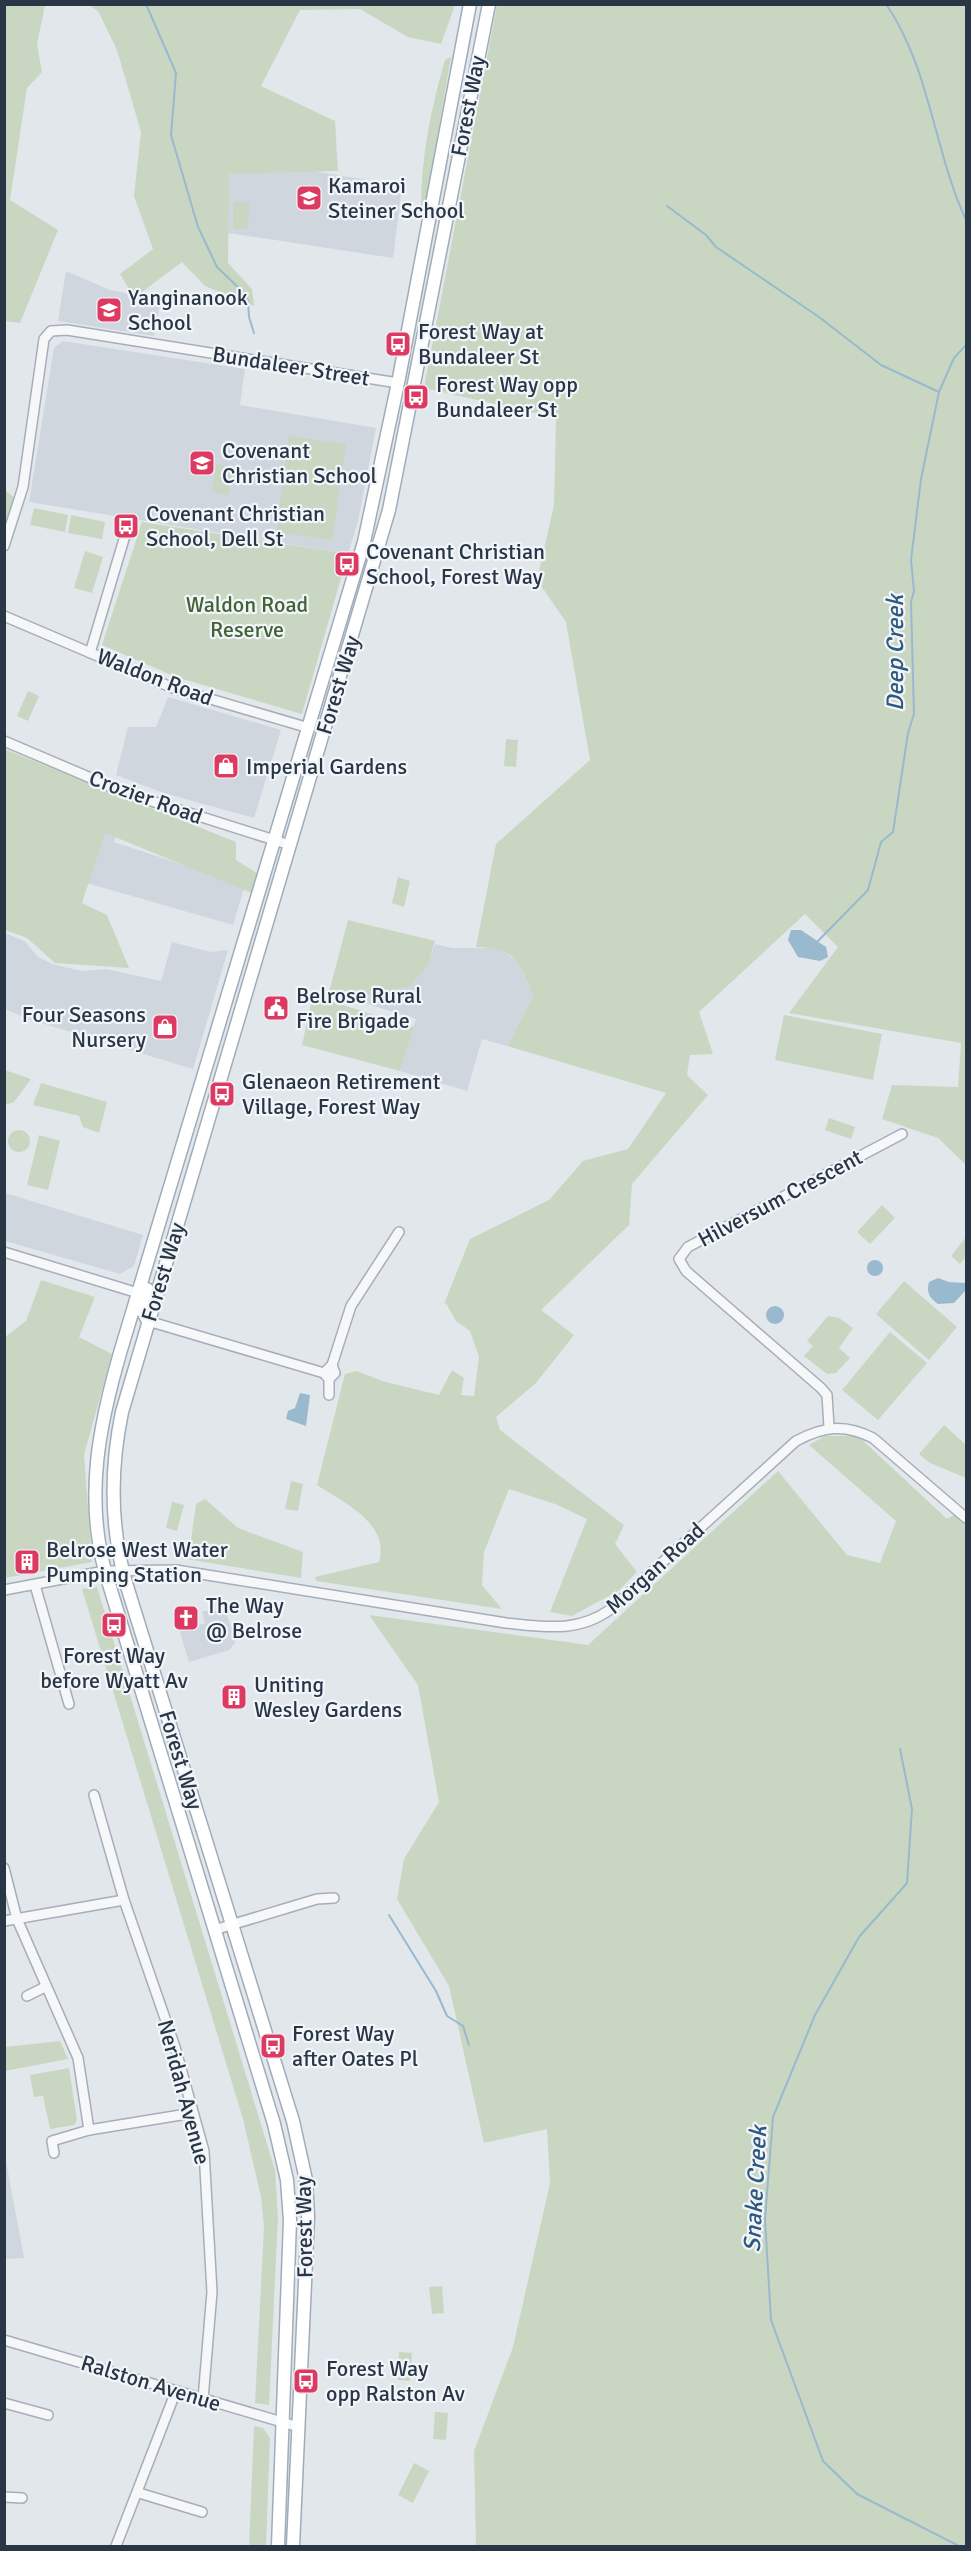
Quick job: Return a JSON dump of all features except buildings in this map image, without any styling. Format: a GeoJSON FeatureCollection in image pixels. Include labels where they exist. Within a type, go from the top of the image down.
{"type":"FeatureCollection","features":[{"type":"Feature","properties":{"kind":"main road","name":"Forest Way"},"geometry":{"type":"LineString","coordinates":[[278,2547],[290,2220],[287,2180],[277,2133],[105,1571],[96,1522],[95,1471],[101,1422],[112,1380],[364,542],[398,383],[470,4]]}},
{"type":"Feature","properties":{"kind":"main road","name":"Forest Way"},"geometry":{"type":"LineString","coordinates":[[293,2547],[308,2247],[306,2180],[293,2121],[122,1570],[115,1530],[113,1465],[122,1412],[148,1321],[388,510],[489,4]]}},
{"type":"Feature","properties":{"kind":"main road"},"geometry":{"type":"LineString","coordinates":[[112,1380],[122,1366],[134,1329],[140,1323],[148,1321],[142,1310],[154,1257],[153,1243]]}},
{"type":"Feature","properties":{"kind":"street","name":"Bundaleer Street"},"geometry":{"type":"LineString","coordinates":[[4,546],[23,488],[44,339],[51,331],[67,330],[398,383]]}},
{"type":"Feature","properties":{"kind":"street"},"geometry":{"type":"LineString","coordinates":[[90,653],[127,529]]}},
{"type":"Feature","properties":{"kind":"street","name":"Waldon Road"},"geometry":{"type":"LineString","coordinates":[[4,616],[173,688],[309,728]]}},
{"type":"Feature","properties":{"kind":"street","name":"Crozier Road"},"geometry":{"type":"LineString","coordinates":[[4,741],[126,793],[290,845]]}},
{"type":"Feature","properties":{"kind":"street","name":"Hilversum Crescent"},"geometry":{"type":"LineString","coordinates":[[829,1427],[827,1395],[821,1388],[686,1271],[679,1259],[688,1246],[902,1134]]}},
{"type":"Feature","properties":{"kind":"street"},"geometry":{"type":"LineString","coordinates":[[329,1395],[326,1376],[332,1365],[351,1306],[399,1232]]}},
{"type":"Feature","properties":{"kind":"street"},"geometry":{"type":"LineString","coordinates":[[4,1252],[138,1293]]}},
{"type":"Feature","properties":{"kind":"street"},"geometry":{"type":"LineString","coordinates":[[148,1321],[326,1376]]}},
{"type":"Feature","properties":{"kind":"street","name":"Morgan Road"},"geometry":{"type":"LineString","coordinates":[[4,1590],[105,1571],[176,1570],[506,1623],[556,1628],[579,1626],[597,1619],[611,1609],[796,1440],[829,1427],[857,1430],[873,1438],[966,1518]]}},
{"type":"Feature","properties":{"kind":"street"},"geometry":{"type":"LineString","coordinates":[[35,1585],[69,1704]]}},
{"type":"Feature","properties":{"kind":"street","name":"Neridah Avenue"},"geometry":{"type":"LineString","coordinates":[[94,1794],[124,1900],[175,2048],[204,2151],[212,2292],[203,2399]]}},
{"type":"Feature","properties":{"kind":"street"},"geometry":{"type":"LineString","coordinates":[[4,1868],[16,1919],[78,2058],[89,2130]]}},
{"type":"Feature","properties":{"kind":"street"},"geometry":{"type":"LineString","coordinates":[[214,1930],[317,1899],[334,1898]]}},
{"type":"Feature","properties":{"kind":"street"},"geometry":{"type":"LineString","coordinates":[[4,1921],[124,1900]]}},
{"type":"Feature","properties":{"kind":"street"},"geometry":{"type":"LineString","coordinates":[[27,1996],[45,1987]]}},
{"type":"Feature","properties":{"kind":"street"},"geometry":{"type":"LineString","coordinates":[[54,2153],[52,2141],[89,2130],[193,2113]]}},
{"type":"Feature","properties":{"kind":"street","name":"Ralston Avenue"},"geometry":{"type":"LineString","coordinates":[[4,2340],[298,2427]]}},
{"type":"Feature","properties":{"kind":"street"},"geometry":{"type":"LineString","coordinates":[[116,2547],[139,2493],[176,2391]]}},
{"type":"Feature","properties":{"kind":"street"},"geometry":{"type":"LineString","coordinates":[[4,2403],[48,2415]]}},
{"type":"Feature","properties":{"kind":"street"},"geometry":{"type":"LineString","coordinates":[[139,2493],[202,2512]]}},
{"type":"Feature","properties":{"kind":"street"},"geometry":{"type":"LineString","coordinates":[[4,2497],[22,2498]]}},
{"type":"Feature","properties":{"kind":"shaded area","name":"Kamaroi Steiner School"},"geometry":{"type":"Polygon","coordinates":[[[212,154],[402,186],[393,258],[222,232],[212,154]]]}},
{"type":"Feature","properties":{"kind":"shaded area","name":"Yanginanook School"},"geometry":{"type":"Polygon","coordinates":[[[66,271],[110,290],[161,299],[154,336],[58,321],[66,271]]]}},
{"type":"Feature","properties":{"kind":"shaded area","name":"Covenant Christian School"},"geometry":{"type":"Polygon","coordinates":[[[63,341],[245,369],[240,405],[376,428],[358,521],[348,554],[29,502],[54,348],[63,341]]]}},
{"type":"Feature","properties":{"kind":"shaded area"},"geometry":{"type":"Polygon","coordinates":[[[168,697],[281,730],[254,818],[164,793],[116,775],[128,727],[156,727],[168,697]]]}},
{"type":"Feature","properties":{"kind":"shaded area"},"geometry":{"type":"Polygon","coordinates":[[[111,795],[126,801],[114,842],[245,885],[233,925],[83,882],[111,795]]]}},
{"type":"Feature","properties":{"kind":"shaded area"},"geometry":{"type":"Polygon","coordinates":[[[5,933],[24,941],[38,957],[52,964],[82,971],[106,969],[161,981],[172,942],[210,952],[228,950],[193,1069],[28,1019],[5,1009],[5,933]]]}},
{"type":"Feature","properties":{"kind":"shaded area"},"geometry":{"type":"Polygon","coordinates":[[[435,944],[452,948],[499,948],[519,963],[533,996],[507,1046],[482,1039],[467,1091],[400,1071],[416,1019],[355,1000],[377,992],[410,987],[428,965],[435,944]]]}},
{"type":"Feature","properties":{"kind":"shaded area"},"geometry":{"type":"Polygon","coordinates":[[[5,1193],[143,1235],[134,1266],[120,1274],[5,1241],[5,1193]]]}},
{"type":"Feature","properties":{"kind":"shaded area"},"geometry":{"type":"Polygon","coordinates":[[[202,1611],[225,1611],[236,1638],[235,1643],[229,1650],[189,1662],[180,1632],[205,1623],[202,1611]]]}},
{"type":"Feature","properties":{"kind":"shaded area"},"geometry":{"type":"Polygon","coordinates":[[[5,2156],[24,2258],[5,2259],[5,2156]]]}},
{"type":"Feature","properties":{"kind":"green space"},"geometry":{"type":"Polygon","coordinates":[[[5,4],[45,5],[37,44],[42,72],[27,88],[10,200],[58,230],[20,323],[4,321],[5,4]]]}},
{"type":"Feature","properties":{"kind":"green space"},"geometry":{"type":"Polygon","coordinates":[[[89,5],[455,5],[441,44],[408,37],[360,9],[300,10],[261,86],[335,121],[338,171],[229,174],[228,263],[252,289],[254,306],[205,286],[182,262],[134,298],[120,274],[153,249],[134,196],[141,132],[117,50],[98,11],[89,5]]]}},
{"type":"Feature","properties":{"kind":"green space"},"geometry":{"type":"Polygon","coordinates":[[[497,5],[966,5],[966,1165],[938,1138],[882,1119],[892,1085],[958,1087],[961,1043],[789,1013],[838,947],[805,914],[699,1012],[713,1054],[690,1055],[687,1075],[708,1095],[632,1184],[629,1225],[541,1310],[574,1335],[536,1383],[496,1417],[500,1430],[624,1525],[615,1544],[637,1572],[618,1591],[572,1616],[550,1612],[587,1519],[555,1504],[509,1489],[484,1552],[482,1585],[502,1609],[316,1581],[315,1577],[379,1562],[381,1548],[378,1536],[371,1525],[351,1507],[317,1485],[345,1374],[357,1371],[382,1381],[439,1395],[452,1370],[464,1378],[461,1395],[474,1396],[479,1357],[470,1331],[456,1321],[446,1303],[444,1304],[470,1239],[549,1200],[583,1161],[628,1149],[666,1093],[507,1046],[533,996],[524,974],[514,959],[500,950],[476,947],[496,844],[590,760],[566,622],[537,580],[554,505],[556,418],[424,388],[497,5]]]}},
{"type":"Feature","properties":{"kind":"green space"},"geometry":{"type":"Polygon","coordinates":[[[451,57],[425,208],[421,207],[421,188],[428,133],[445,60],[451,57]]]}},
{"type":"Feature","properties":{"kind":"green space"},"geometry":{"type":"Polygon","coordinates":[[[233,202],[249,202],[248,229],[233,229],[233,202]]]}},
{"type":"Feature","properties":{"kind":"green space"},"geometry":{"type":"Polygon","coordinates":[[[289,436],[346,444],[332,540],[276,532],[289,436]]]}},
{"type":"Feature","properties":{"kind":"green space"},"geometry":{"type":"Polygon","coordinates":[[[216,464],[233,467],[228,495],[212,492],[216,464]]]}},
{"type":"Feature","properties":{"kind":"green space"},"geometry":{"type":"Polygon","coordinates":[[[5,490],[15,498],[5,524],[5,490]]]}},
{"type":"Feature","properties":{"kind":"green space"},"geometry":{"type":"Polygon","coordinates":[[[34,508],[68,515],[65,532],[30,525],[34,508]]]}},
{"type":"Feature","properties":{"kind":"green space"},"geometry":{"type":"Polygon","coordinates":[[[71,515],[105,522],[102,539],[68,533],[71,515]]]}},
{"type":"Feature","properties":{"kind":"green space","name":"Waldon Road Reserve"},"geometry":{"type":"Polygon","coordinates":[[[142,522],[348,554],[302,714],[176,677],[102,645],[142,522]]]}},
{"type":"Feature","properties":{"kind":"green space"},"geometry":{"type":"Polygon","coordinates":[[[85,551],[103,557],[92,593],[74,588],[85,551]]]}},
{"type":"Feature","properties":{"kind":"green space"},"geometry":{"type":"Polygon","coordinates":[[[28,691],[39,696],[28,721],[17,716],[28,691]]]}},
{"type":"Feature","properties":{"kind":"green space"},"geometry":{"type":"Polygon","coordinates":[[[506,739],[518,740],[516,767],[504,766],[506,739]]]}},
{"type":"Feature","properties":{"kind":"green space"},"geometry":{"type":"Polygon","coordinates":[[[4,749],[236,842],[236,860],[257,873],[252,893],[105,833],[82,903],[107,915],[129,968],[55,963],[27,938],[5,930],[4,749]]]}},
{"type":"Feature","properties":{"kind":"green space"},"geometry":{"type":"Polygon","coordinates":[[[398,877],[410,881],[404,907],[392,903],[398,877]]]}},
{"type":"Feature","properties":{"kind":"green space"},"geometry":{"type":"Polygon","coordinates":[[[348,920],[435,941],[428,965],[410,987],[377,992],[355,1000],[329,992],[348,920]]]}},
{"type":"Feature","properties":{"kind":"green space"},"geometry":{"type":"Polygon","coordinates":[[[313,996],[414,1027],[400,1071],[302,1045],[313,996]]]}},
{"type":"Feature","properties":{"kind":"green space"},"geometry":{"type":"Polygon","coordinates":[[[784,1015],[882,1034],[873,1080],[775,1060],[784,1015]]]}},
{"type":"Feature","properties":{"kind":"green space"},"geometry":{"type":"Polygon","coordinates":[[[5,1070],[31,1079],[14,1102],[5,1105],[5,1070]]]}},
{"type":"Feature","properties":{"kind":"green space"},"geometry":{"type":"Polygon","coordinates":[[[41,1083],[107,1102],[99,1133],[83,1127],[79,1116],[33,1105],[41,1083]]]}},
{"type":"Feature","properties":{"kind":"green space"},"geometry":{"type":"Polygon","coordinates":[[[829,1118],[855,1127],[851,1139],[825,1130],[829,1118]]]}},
{"type":"Feature","properties":{"kind":"green space"},"geometry":{"type":"Polygon","coordinates":[[[19,1130],[29,1137],[30,1141],[23,1151],[19,1152],[9,1145],[8,1141],[15,1131],[19,1130]]]}},
{"type":"Feature","properties":{"kind":"green space"},"geometry":{"type":"Polygon","coordinates":[[[39,1135],[60,1141],[48,1190],[27,1185],[39,1135]]]}},
{"type":"Feature","properties":{"kind":"green space"},"geometry":{"type":"Polygon","coordinates":[[[882,1205],[895,1218],[870,1244],[857,1232],[882,1205]]]}},
{"type":"Feature","properties":{"kind":"green space"},"geometry":{"type":"Polygon","coordinates":[[[966,1237],[966,1257],[960,1264],[951,1256],[966,1237]]]}},
{"type":"Feature","properties":{"kind":"green space"},"geometry":{"type":"Polygon","coordinates":[[[41,1280],[95,1297],[79,1337],[112,1354],[84,1455],[92,1562],[5,1578],[5,1337],[26,1321],[41,1280]]]}},
{"type":"Feature","properties":{"kind":"green space"},"geometry":{"type":"Polygon","coordinates":[[[904,1281],[957,1327],[929,1360],[876,1314],[904,1281]]]}},
{"type":"Feature","properties":{"kind":"green space"},"geometry":{"type":"Polygon","coordinates":[[[828,1316],[839,1318],[853,1328],[839,1348],[850,1358],[836,1373],[827,1374],[804,1356],[813,1346],[807,1341],[828,1316]]]}},
{"type":"Feature","properties":{"kind":"green space"},"geometry":{"type":"Polygon","coordinates":[[[890,1332],[927,1363],[878,1420],[842,1390],[890,1332]]]}},
{"type":"Feature","properties":{"kind":"green space"},"geometry":{"type":"Polygon","coordinates":[[[944,1425],[966,1445],[966,1478],[930,1463],[919,1454],[944,1425]]]}},
{"type":"Feature","properties":{"kind":"green space"},"geometry":{"type":"Polygon","coordinates":[[[825,1436],[858,1436],[947,1519],[966,1508],[966,2546],[476,2546],[474,2451],[513,2347],[550,2183],[547,2129],[484,2143],[449,1986],[397,1899],[404,1859],[439,1802],[418,1685],[369,1615],[588,1645],[778,1471],[847,1555],[880,1563],[896,1521],[809,1445],[825,1436]]]}},
{"type":"Feature","properties":{"kind":"green space"},"geometry":{"type":"Polygon","coordinates":[[[291,1481],[303,1484],[298,1511],[285,1509],[291,1481]]]}},
{"type":"Feature","properties":{"kind":"green space"},"geometry":{"type":"Polygon","coordinates":[[[205,1499],[238,1528],[303,1552],[301,1578],[180,1558],[191,1540],[196,1504],[205,1499]]]}},
{"type":"Feature","properties":{"kind":"green space"},"geometry":{"type":"Polygon","coordinates":[[[172,1502],[184,1505],[177,1531],[166,1528],[172,1502]]]}},
{"type":"Feature","properties":{"kind":"green space"},"geometry":{"type":"Polygon","coordinates":[[[97,1587],[275,2170],[278,2218],[269,2405],[255,2403],[264,2227],[261,2197],[243,2119],[82,1589],[97,1587]]]}},
{"type":"Feature","properties":{"kind":"green space"},"geometry":{"type":"Polygon","coordinates":[[[60,2041],[68,2059],[5,2071],[5,2047],[60,2041]]]}},
{"type":"Feature","properties":{"kind":"green space"},"geometry":{"type":"Polygon","coordinates":[[[69,2068],[77,2120],[74,2125],[50,2129],[43,2096],[34,2097],[30,2075],[69,2068]]]}},
{"type":"Feature","properties":{"kind":"green space"},"geometry":{"type":"Polygon","coordinates":[[[442,2286],[444,2313],[432,2314],[429,2287],[442,2286]]]}},
{"type":"Feature","properties":{"kind":"green space"},"geometry":{"type":"Polygon","coordinates":[[[399,2352],[412,2353],[410,2381],[398,2380],[399,2352]]]}},
{"type":"Feature","properties":{"kind":"green space"},"geometry":{"type":"Polygon","coordinates":[[[435,2412],[448,2413],[446,2440],[433,2439],[435,2412]]]}},
{"type":"Feature","properties":{"kind":"green space"},"geometry":{"type":"Polygon","coordinates":[[[254,2426],[263,2428],[270,2438],[266,2546],[249,2546],[254,2426]]]}},
{"type":"Feature","properties":{"kind":"green space"},"geometry":{"type":"Polygon","coordinates":[[[414,2463],[429,2471],[413,2503],[398,2495],[414,2463]]]}},
{"type":"Feature","properties":{"kind":"water"},"geometry":{"type":"Polygon","coordinates":[[[791,930],[801,930],[826,947],[828,957],[820,961],[798,957],[788,940],[791,930]]]}},
{"type":"Feature","properties":{"kind":"water"},"geometry":{"type":"Polygon","coordinates":[[[872,1260],[878,1260],[883,1268],[881,1274],[872,1276],[867,1271],[867,1265],[872,1260]]]}},
{"type":"Feature","properties":{"kind":"water"},"geometry":{"type":"Polygon","coordinates":[[[938,1278],[949,1282],[966,1283],[966,1290],[954,1303],[938,1304],[931,1297],[928,1289],[929,1282],[938,1278]]]}},
{"type":"Feature","properties":{"kind":"water"},"geometry":{"type":"Polygon","coordinates":[[[771,1306],[779,1306],[784,1311],[782,1322],[771,1324],[766,1319],[766,1311],[771,1306]]]}},
{"type":"Feature","properties":{"kind":"water"},"geometry":{"type":"Polygon","coordinates":[[[300,1393],[310,1395],[306,1426],[286,1419],[288,1411],[295,1408],[300,1393]]]}},
{"type":"Feature","properties":{"kind":"waterway"},"geometry":{"type":"LineString","coordinates":[[146,4],[176,73],[171,135],[198,227],[217,267],[242,291],[248,301],[249,317],[254,333]]}},
{"type":"Feature","properties":{"kind":"waterway"},"geometry":{"type":"LineString","coordinates":[[886,4],[913,55],[946,166],[966,220]]}},
{"type":"Feature","properties":{"kind":"waterway"},"geometry":{"type":"LineString","coordinates":[[667,206],[706,235],[716,247],[819,317],[881,365],[939,392]]}},
{"type":"Feature","properties":{"kind":"waterway","name":"Deep Creek"},"geometry":{"type":"LineString","coordinates":[[817,942],[868,890],[881,842],[893,832],[908,733],[914,714],[911,602],[914,591],[911,560],[921,479],[939,392],[954,358],[966,345]]}},
{"type":"Feature","properties":{"kind":"waterway","name":"Snake Creek"},"geometry":{"type":"LineString","coordinates":[[900,1749],[912,1809],[907,1883],[859,1937],[815,2015],[773,2117],[765,2219],[771,2320],[823,2461],[857,2494],[959,2546]]}},
{"type":"Feature","properties":{"kind":"waterway"},"geometry":{"type":"LineString","coordinates":[[389,1915],[436,1991],[447,2016],[463,2026],[469,2045]]}},
{"type":"Feature","properties":{"kind":"place","name":"Kamaroi Steiner School"},"geometry":{"type":"Point","coordinates":[309,198]}},
{"type":"Feature","properties":{"kind":"place","name":"Yanginanook School"},"geometry":{"type":"Point","coordinates":[109,310]}},
{"type":"Feature","properties":{"kind":"place","name":"Forest Way at Bundaleer St"},"geometry":{"type":"Point","coordinates":[398,344]}},
{"type":"Feature","properties":{"kind":"place","name":"Forest Way opp Bundaleer St"},"geometry":{"type":"Point","coordinates":[416,397]}},
{"type":"Feature","properties":{"kind":"place","name":"Covenant Christian School"},"geometry":{"type":"Point","coordinates":[202,463]}},
{"type":"Feature","properties":{"kind":"place","name":"Covenant Christian School, Dell St"},"geometry":{"type":"Point","coordinates":[126,526]}},
{"type":"Feature","properties":{"kind":"place","name":"Covenant Christian School, Forest Way"},"geometry":{"type":"Point","coordinates":[347,564]}},
{"type":"Feature","properties":{"kind":"place","name":"Imperial Gardens"},"geometry":{"type":"Point","coordinates":[226,766]}},
{"type":"Feature","properties":{"kind":"place","name":"Belrose Rural Fire Brigade"},"geometry":{"type":"Point","coordinates":[276,1008]}},
{"type":"Feature","properties":{"kind":"place","name":"Four Seasons Nursery"},"geometry":{"type":"Point","coordinates":[165,1027]}},
{"type":"Feature","properties":{"kind":"place","name":"Glenaeon Retirement Village, Forest Way"},"geometry":{"type":"Point","coordinates":[222,1094]}},
{"type":"Feature","properties":{"kind":"place","name":"Belrose West Water Pumping Station"},"geometry":{"type":"Point","coordinates":[27,1562]}},
{"type":"Feature","properties":{"kind":"place","name":"The Way @ Belrose"},"geometry":{"type":"Point","coordinates":[186,1618]}},
{"type":"Feature","properties":{"kind":"place","name":"Forest Way before Wyatt Av"},"geometry":{"type":"Point","coordinates":[114,1625]}},
{"type":"Feature","properties":{"kind":"place","name":"Uniting Wesley Gardens"},"geometry":{"type":"Point","coordinates":[234,1697]}},
{"type":"Feature","properties":{"kind":"place","name":"Forest Way after Oates Pl"},"geometry":{"type":"Point","coordinates":[273,2046]}},
{"type":"Feature","properties":{"kind":"place","name":"Forest Way opp Ralston Av"},"geometry":{"type":"Point","coordinates":[306,2381]}}]}
